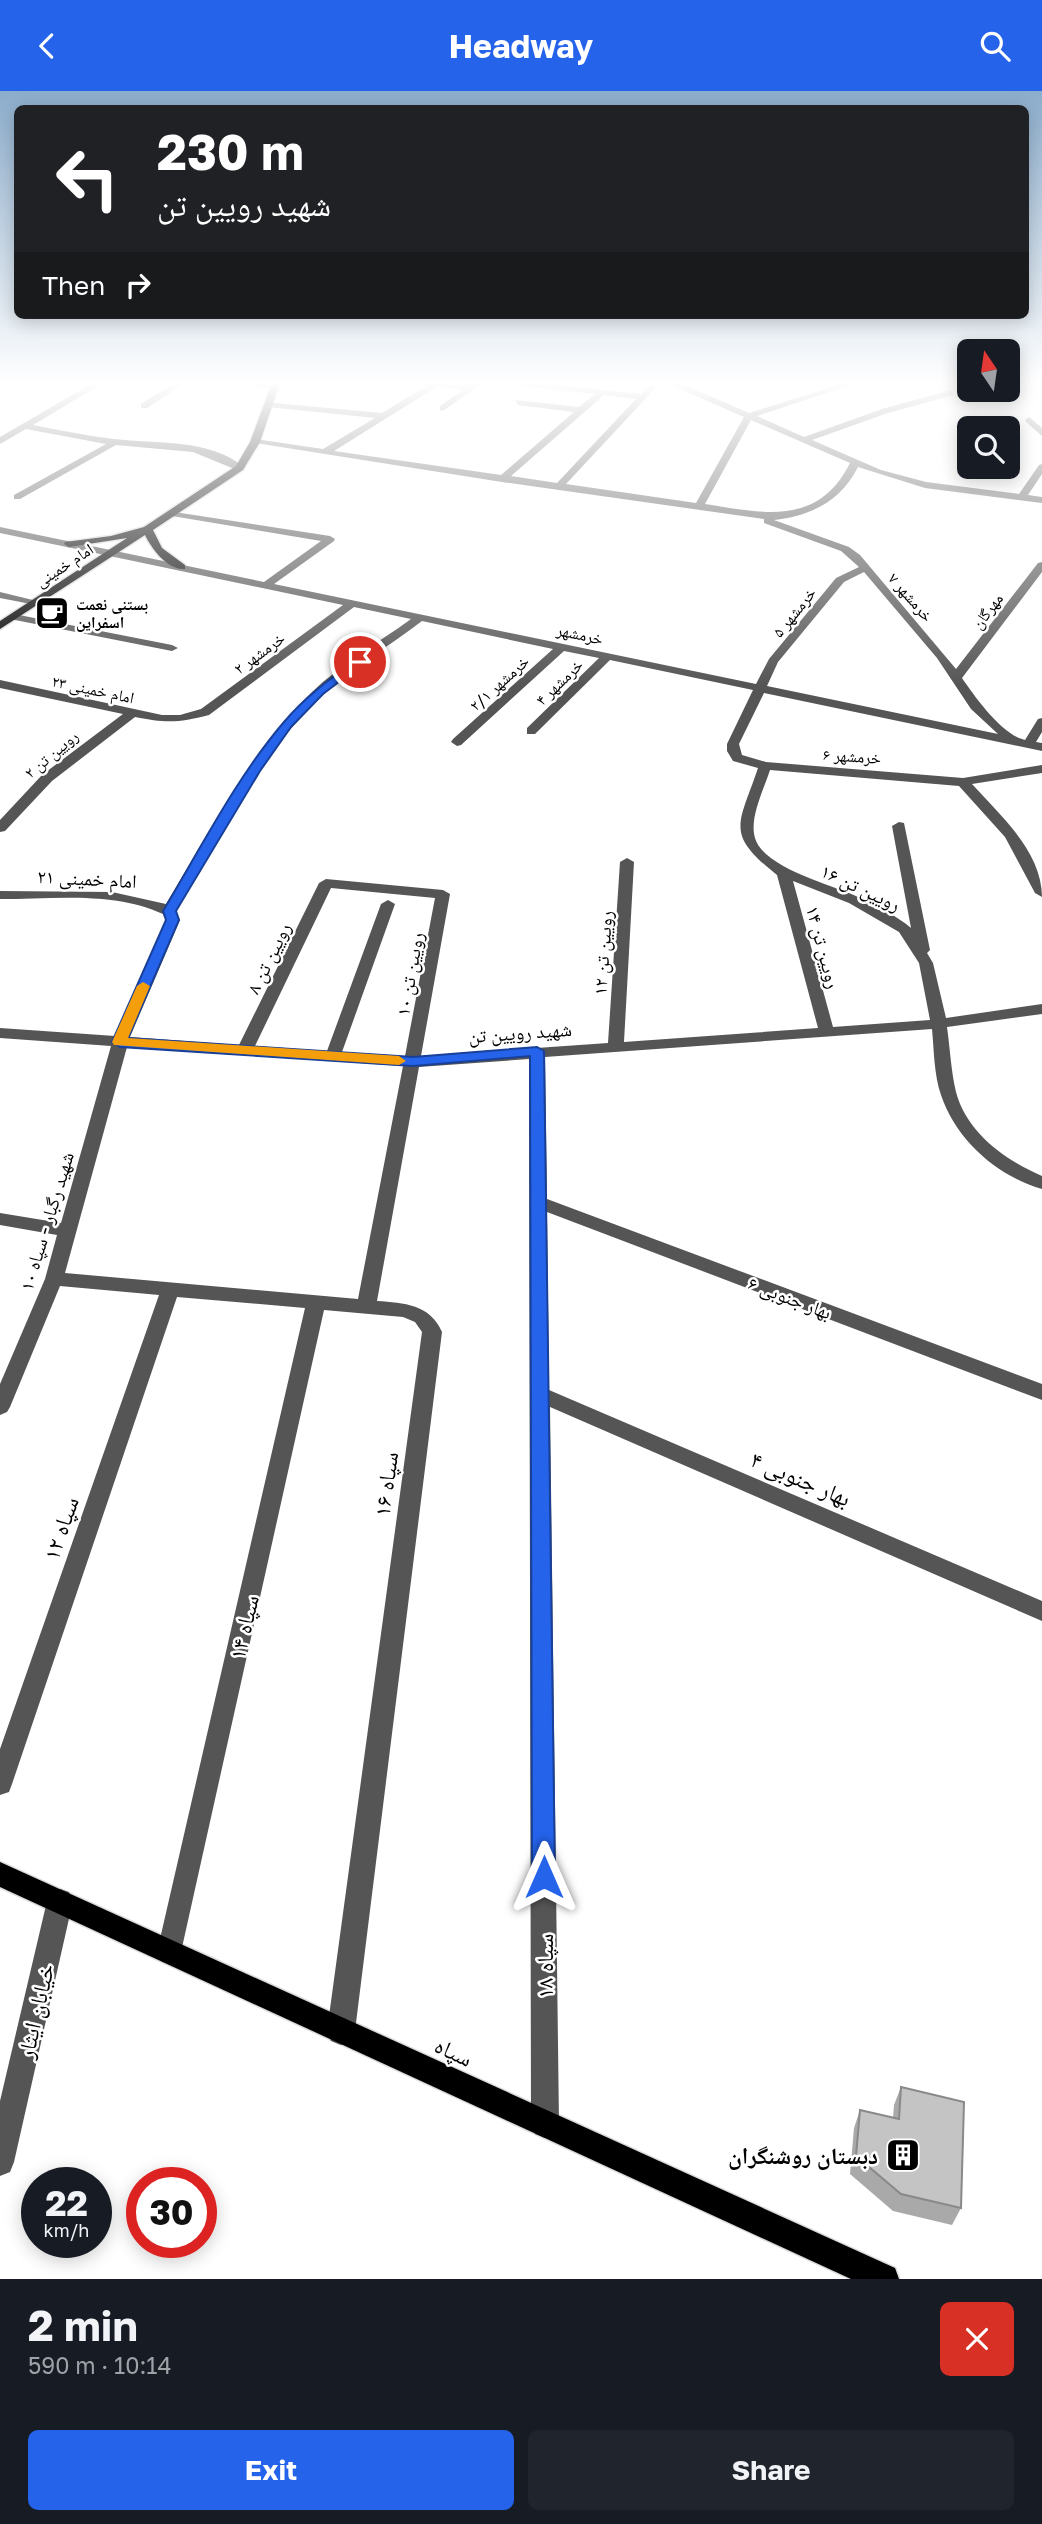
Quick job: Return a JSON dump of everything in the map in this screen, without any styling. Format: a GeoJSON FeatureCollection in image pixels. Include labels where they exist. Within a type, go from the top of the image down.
{"type":"FeatureCollection","features":[{"type":"Feature","properties":{"kind":"main road","name":"امام خمینی"},"geometry":{"type":"LineString","coordinates":[[0,626],[219,482]]}},
{"type":"Feature","properties":{"kind":"main road"},"geometry":{"type":"LineString","coordinates":[[69,544],[112,539],[147,529],[158,550],[181,567]]}},
{"type":"Feature","properties":{"kind":"main road","name":"سپاه"},"geometry":{"type":"LineString","coordinates":[[0,1874],[545,2124],[842,2269],[884,2279]]}},
{"type":"Feature","properties":{"kind":"street"},"geometry":{"type":"LineString","coordinates":[[17,497],[44,482]]}},
{"type":"Feature","properties":{"kind":"street"},"geometry":{"type":"LineString","coordinates":[[524,482],[755,516],[790,516],[807,512],[843,482]]}},
{"type":"Feature","properties":{"kind":"street"},"geometry":{"type":"LineString","coordinates":[[558,487],[563,482]]}},
{"type":"Feature","properties":{"kind":"street"},"geometry":{"type":"LineString","coordinates":[[698,508],[712,482]]}},
{"type":"Feature","properties":{"kind":"street"},"geometry":{"type":"LineString","coordinates":[[915,482],[1042,500]]}},
{"type":"Feature","properties":{"kind":"street"},"geometry":{"type":"LineString","coordinates":[[1021,497],[1031,482]]}},
{"type":"Feature","properties":{"kind":"street"},"geometry":{"type":"LineString","coordinates":[[172,513],[330,539],[266,585]]}},
{"type":"Feature","properties":{"kind":"street","name":"خرمشهر ۷"},"geometry":{"type":"LineString","coordinates":[[755,516],[845,549],[856,557],[957,676],[975,706],[1013,741]]}},
{"type":"Feature","properties":{"kind":"street","name":"خرمشهر"},"geometry":{"type":"LineString","coordinates":[[0,530],[1036,745]]}},
{"type":"Feature","properties":{"kind":"street","name":"مهرگان"},"geometry":{"type":"LineString","coordinates":[[957,676],[1042,565]]}},
{"type":"Feature","properties":{"kind":"street","name":"خرمشهر ۵"},"geometry":{"type":"LineString","coordinates":[[759,688],[773,661],[840,580],[864,568]]}},
{"type":"Feature","properties":{"kind":"street"},"geometry":{"type":"LineString","coordinates":[[0,595],[36,602]]}},
{"type":"Feature","properties":{"kind":"street","name":"خرمشهر ۲"},"geometry":{"type":"LineString","coordinates":[[181,719],[205,712],[352,603]]}},
{"type":"Feature","properties":{"kind":"street"},"geometry":{"type":"LineString","coordinates":[[14,617],[172,648]]}},
{"type":"Feature","properties":{"kind":"street"},"geometry":{"type":"LineString","coordinates":[[169,911],[254,770],[288,725],[320,692],[421,617]]}},
{"type":"Feature","properties":{"kind":"street","name":"خرمشهر ۲/۱"},"geometry":{"type":"LineString","coordinates":[[457,742],[562,647]]}},
{"type":"Feature","properties":{"kind":"street","name":"خرمشهر ۴"},"geometry":{"type":"LineString","coordinates":[[531,731],[608,656]]}},
{"type":"Feature","properties":{"kind":"street","name":"امام خمینی ۲۳"},"geometry":{"type":"LineString","coordinates":[[0,684],[132,713],[181,719]]}},
{"type":"Feature","properties":{"kind":"street","name":"خرمشهر ۶"},"geometry":{"type":"LineString","coordinates":[[759,688],[733,744],[737,758],[747,762],[765,767],[963,782],[1042,769]]}},
{"type":"Feature","properties":{"kind":"street","name":"رویین تن ۲"},"geometry":{"type":"LineString","coordinates":[[0,828],[47,778],[132,713]]}},
{"type":"Feature","properties":{"kind":"street"},"geometry":{"type":"LineString","coordinates":[[1036,745],[1042,723]]}},
{"type":"Feature","properties":{"kind":"street","name":"رویین تن ۱۶"},"geometry":{"type":"LineString","coordinates":[[765,767],[747,821],[748,840],[762,856],[784,873],[854,900],[905,929],[926,964],[939,1024],[948,1093],[961,1122],[983,1149],[1015,1171],[1042,1183]]}},
{"type":"Feature","properties":{"kind":"street"},"geometry":{"type":"LineString","coordinates":[[963,782],[1011,835],[1042,893]]}},
{"type":"Feature","properties":{"kind":"street"},"geometry":{"type":"LineString","coordinates":[[899,826],[926,964]]}},
{"type":"Feature","properties":{"kind":"street","name":"رویین تن ۱۲"},"geometry":{"type":"LineString","coordinates":[[616,1046],[627,862]]}},
{"type":"Feature","properties":{"kind":"street","name":"رویین تن ۱۴"},"geometry":{"type":"LineString","coordinates":[[784,873],[827,1032]]}},
{"type":"Feature","properties":{"kind":"street","name":"رویین تن ۸"},"geometry":{"type":"LineString","coordinates":[[245,1050],[326,883],[443,894]]}},
{"type":"Feature","properties":{"kind":"street","name":"امام خمینی ۲۱"},"geometry":{"type":"LineString","coordinates":[[0,895],[45,893],[141,900],[159,904],[169,911]]}},
{"type":"Feature","properties":{"kind":"street","name":"رویین تن ۱۰"},"geometry":{"type":"LineString","coordinates":[[366,1307],[443,894]]}},
{"type":"Feature","properties":{"kind":"street"},"geometry":{"type":"LineString","coordinates":[[333,1056],[388,904]]}},
{"type":"Feature","properties":{"kind":"street","name":"شهید رگبار - سپاه ۱۰"},"geometry":{"type":"LineString","coordinates":[[0,1407],[54,1279],[120,1042],[173,920],[169,911]]}},
{"type":"Feature","properties":{"kind":"street","name":"شهید رویین تن"},"geometry":{"type":"LineString","coordinates":[[0,1033],[413,1062],[939,1024],[1042,1009]]}},
{"type":"Feature","properties":{"kind":"street","name":"سپاه ۱۸"},"geometry":{"type":"LineString","coordinates":[[537,1051],[545,2124]]}},
{"type":"Feature","properties":{"kind":"street","name":"بهار جنوبی ۶"},"geometry":{"type":"LineString","coordinates":[[538,1202],[1042,1392]]}},
{"type":"Feature","properties":{"kind":"street"},"geometry":{"type":"LineString","coordinates":[[0,1219],[67,1230]]}},
{"type":"Feature","properties":{"kind":"street","name":"سپاه ۱۶"},"geometry":{"type":"LineString","coordinates":[[54,1279],[366,1307],[418,1314],[429,1322],[432,1332],[341,2031]]}},
{"type":"Feature","properties":{"kind":"street","name":"سپاه ۱۲"},"geometry":{"type":"LineString","coordinates":[[0,1784],[170,1289]]}},
{"type":"Feature","properties":{"kind":"street","name":"سپاه ۱۴"},"geometry":{"type":"LineString","coordinates":[[170,1952],[316,1303]]}},
{"type":"Feature","properties":{"kind":"street","name":"بهار جنوبی ۴"},"geometry":{"type":"LineString","coordinates":[[540,1394],[1042,1611]]}},
{"type":"Feature","properties":{"kind":"street","name":"خیابان ایثار"},"geometry":{"type":"LineString","coordinates":[[0,2162],[60,1902]]}},
{"type":"Feature","properties":{"kind":"building","name":"دبستان روشنگران"},"geometry":{"type":"Polygon","coordinates":[[[901,2087],[964,2102],[961,2208],[901,2194],[856,2156],[860,2110],[899,2119],[901,2087]]]}},
{"type":"Feature","properties":{"kind":"slow traffic"},"geometry":{"type":"LineString","coordinates":[[143,986],[120,1042],[399,1061]]}},
{"type":"Feature","properties":{"kind":"place","name":"بستنی نعمت اسفراین"},"geometry":{"type":"Point","coordinates":[52,613]}},
{"type":"Feature","properties":{"kind":"place","name":"دبستان روشنگران"},"geometry":{"type":"Point","coordinates":[903,2155]}},
{"type":"Feature","properties":{"kind":"route"},"geometry":{"type":"LineString","coordinates":[[360,662],[320,692],[288,725],[254,770],[169,911],[173,920],[120,1042],[413,1062],[537,1051],[544,1877]]}}]}
